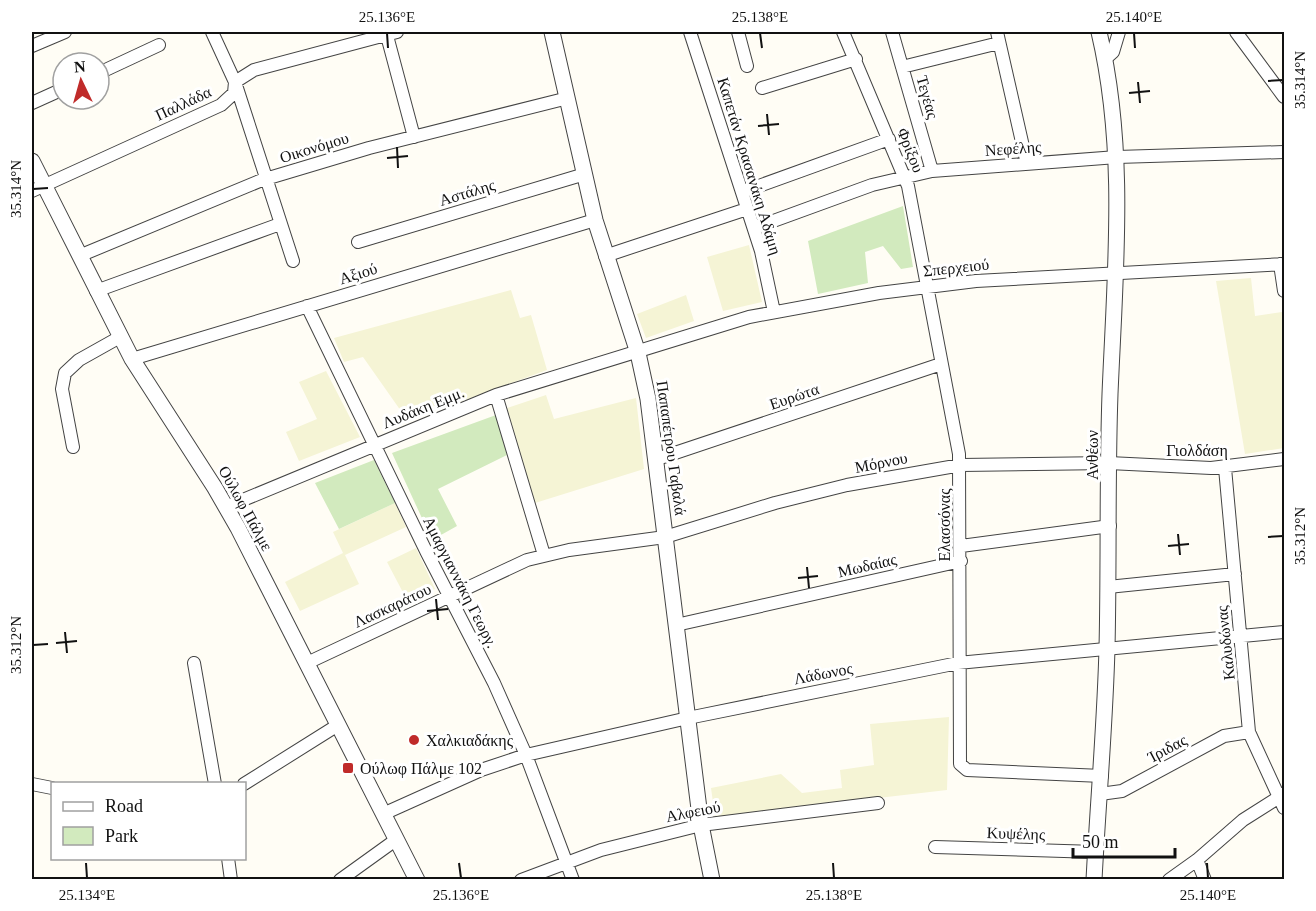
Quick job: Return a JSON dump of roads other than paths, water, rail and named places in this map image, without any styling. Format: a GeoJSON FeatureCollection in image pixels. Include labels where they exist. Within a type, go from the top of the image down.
{"type":"FeatureCollection","features":[{"type":"Feature","properties":{"kind":"street"},"geometry":{"type":"LineString","coordinates":[[32,46],[64,32]]}},
{"type":"Feature","properties":{"kind":"street"},"geometry":{"type":"LineString","coordinates":[[212,32],[235,82],[293,261]]}},
{"type":"Feature","properties":{"kind":"street"},"geometry":{"type":"LineString","coordinates":[[390,32],[414,137]]}},
{"type":"Feature","properties":{"kind":"street","name":"Παλλάδα"},"geometry":{"type":"LineString","coordinates":[[38,188],[220,105],[234,93],[235,82],[261,67],[390,32]]}},
{"type":"Feature","properties":{"kind":"street","name":"Παπαπέτρου Γαβαλά"},"geometry":{"type":"LineString","coordinates":[[552,32],[595,220],[638,352],[657,459],[702,825],[712,879]]}},
{"type":"Feature","properties":{"kind":"street","name":"Καπετάν Κρασανάκη Αδάμη"},"geometry":{"type":"LineString","coordinates":[[690,32],[754,228],[774,312]]}},
{"type":"Feature","properties":{"kind":"street"},"geometry":{"type":"LineString","coordinates":[[738,32],[747,66]]}},
{"type":"Feature","properties":{"kind":"street","name":"Φρίξου"},"geometry":{"type":"LineString","coordinates":[[843,32],[904,176],[927,286]]}},
{"type":"Feature","properties":{"kind":"street","name":"Τεγέας"},"geometry":{"type":"LineString","coordinates":[[892,32],[932,171]]}},
{"type":"Feature","properties":{"kind":"street","name":"Ανθέων"},"geometry":{"type":"LineString","coordinates":[[1094,879],[1102,776],[1107,649],[1117,158],[1099,32]]}},
{"type":"Feature","properties":{"kind":"street"},"geometry":{"type":"LineString","coordinates":[[1104,60],[1113,52],[1119,32]]}},
{"type":"Feature","properties":{"kind":"street"},"geometry":{"type":"LineString","coordinates":[[1236,32],[1284,97]]}},
{"type":"Feature","properties":{"kind":"street"},"geometry":{"type":"LineString","coordinates":[[902,67],[998,37],[1027,164]]}},
{"type":"Feature","properties":{"kind":"street"},"geometry":{"type":"LineString","coordinates":[[111,67],[159,45]]}},
{"type":"Feature","properties":{"kind":"street"},"geometry":{"type":"LineString","coordinates":[[762,88],[856,59]]}},
{"type":"Feature","properties":{"kind":"street"},"geometry":{"type":"LineString","coordinates":[[32,103],[51,94]]}},
{"type":"Feature","properties":{"kind":"street","name":"Οικονόμου"},"geometry":{"type":"LineString","coordinates":[[79,256],[265,179],[414,137],[568,98]]}},
{"type":"Feature","properties":{"kind":"street"},"geometry":{"type":"LineString","coordinates":[[742,192],[889,139]]}},
{"type":"Feature","properties":{"kind":"street","name":"Νεφέλης"},"geometry":{"type":"LineString","coordinates":[[754,228],[872,185],[932,171],[1117,158],[1284,152]]}},
{"type":"Feature","properties":{"kind":"street","name":"Ούλωφ Πάλμε"},"geometry":{"type":"LineString","coordinates":[[32,161],[38,188],[79,256],[132,359],[226,507],[417,879]]}},
{"type":"Feature","properties":{"kind":"street","name":"Αστάλης"},"geometry":{"type":"LineString","coordinates":[[358,242],[585,174]]}},
{"type":"Feature","properties":{"kind":"street"},"geometry":{"type":"LineString","coordinates":[[605,256],[747,209]]}},
{"type":"Feature","properties":{"kind":"street","name":"Αξιού"},"geometry":{"type":"LineString","coordinates":[[132,359],[595,220]]}},
{"type":"Feature","properties":{"kind":"street"},"geometry":{"type":"LineString","coordinates":[[96,291],[280,224]]}},
{"type":"Feature","properties":{"kind":"street"},"geometry":{"type":"LineString","coordinates":[[1282,264],[1284,291]]}},
{"type":"Feature","properties":{"kind":"street","name":"Σπερχειού"},"geometry":{"type":"LineString","coordinates":[[638,352],[727,323],[774,312],[927,286],[1116,271],[1282,264]]}},
{"type":"Feature","properties":{"kind":"street","name":"Ελασσόνας"},"geometry":{"type":"LineString","coordinates":[[927,286],[960,465],[961,561],[958,663],[960,766],[967,770],[1102,776]]}},
{"type":"Feature","properties":{"kind":"street","name":"Αμαργιαννάκη Γεωργ."},"geometry":{"type":"LineString","coordinates":[[307,306],[526,755],[573,879]]}},
{"type":"Feature","properties":{"kind":"street"},"geometry":{"type":"LineString","coordinates":[[73,447],[62,390],[65,373],[79,360],[120,337]]}},
{"type":"Feature","properties":{"kind":"street","name":"Λυδάκη Εμμ."},"geometry":{"type":"LineString","coordinates":[[226,507],[496,395],[638,352]]}},
{"type":"Feature","properties":{"kind":"street","name":"Ευρώτα"},"geometry":{"type":"LineString","coordinates":[[657,459],[941,364]]}},
{"type":"Feature","properties":{"kind":"street"},"geometry":{"type":"LineString","coordinates":[[496,395],[544,555]]}},
{"type":"Feature","properties":{"kind":"street","name":"Γιολδάση"},"geometry":{"type":"LineString","coordinates":[[1109,463],[1225,468],[1284,459]]}},
{"type":"Feature","properties":{"kind":"street","name":"Μόρνου"},"geometry":{"type":"LineString","coordinates":[[665,537],[810,493],[911,472],[960,465],[1109,463]]}},
{"type":"Feature","properties":{"kind":"street","name":"Καλυδώνας"},"geometry":{"type":"LineString","coordinates":[[1225,468],[1249,732],[1283,800]]}},
{"type":"Feature","properties":{"kind":"street"},"geometry":{"type":"LineString","coordinates":[[961,546],[1110,526]]}},
{"type":"Feature","properties":{"kind":"street","name":"Λασκαράτου"},"geometry":{"type":"LineString","coordinates":[[307,663],[508,568],[544,555],[665,537]]}},
{"type":"Feature","properties":{"kind":"street","name":"Μωδαίας"},"geometry":{"type":"LineString","coordinates":[[676,625],[961,561]]}},
{"type":"Feature","properties":{"kind":"street"},"geometry":{"type":"LineString","coordinates":[[1108,588],[1235,574]]}},
{"type":"Feature","properties":{"kind":"street","name":"Λάδωνος"},"geometry":{"type":"LineString","coordinates":[[383,814],[481,770],[526,755],[688,718],[958,663],[1284,632]]}},
{"type":"Feature","properties":{"kind":"street"},"geometry":{"type":"LineString","coordinates":[[194,663],[215,782]]}},
{"type":"Feature","properties":{"kind":"street"},"geometry":{"type":"LineString","coordinates":[[246,783],[338,725]]}},
{"type":"Feature","properties":{"kind":"street","name":"Ίριδας"},"geometry":{"type":"LineString","coordinates":[[1100,794],[1122,791],[1224,736],[1249,732]]}},
{"type":"Feature","properties":{"kind":"street"},"geometry":{"type":"LineString","coordinates":[[32,784],[51,788]]}},
{"type":"Feature","properties":{"kind":"street"},"geometry":{"type":"LineString","coordinates":[[1169,879],[1197,860],[1243,820],[1283,800]]}},
{"type":"Feature","properties":{"kind":"street","name":"Αλφειού"},"geometry":{"type":"LineString","coordinates":[[521,879],[624,843],[702,825],[878,803]]}},
{"type":"Feature","properties":{"kind":"street"},"geometry":{"type":"LineString","coordinates":[[340,879],[396,839]]}},
{"type":"Feature","properties":{"kind":"street","name":"Κυψέλης"},"geometry":{"type":"LineString","coordinates":[[935,847],[1096,852]]}},
{"type":"Feature","properties":{"kind":"street"},"geometry":{"type":"LineString","coordinates":[[228,860],[231,879]]}},
{"type":"Feature","properties":{"kind":"street"},"geometry":{"type":"LineString","coordinates":[[1197,860],[1205,879]]}},
{"type":"Feature","properties":{"kind":"place","name":"Χαλκιαδάκης"},"geometry":{"type":"Point","coordinates":[414,740]}},
{"type":"Feature","properties":{"kind":"place","name":"Ούλωφ Πάλμε 102"},"geometry":{"type":"Point","coordinates":[348,768]}}]}
